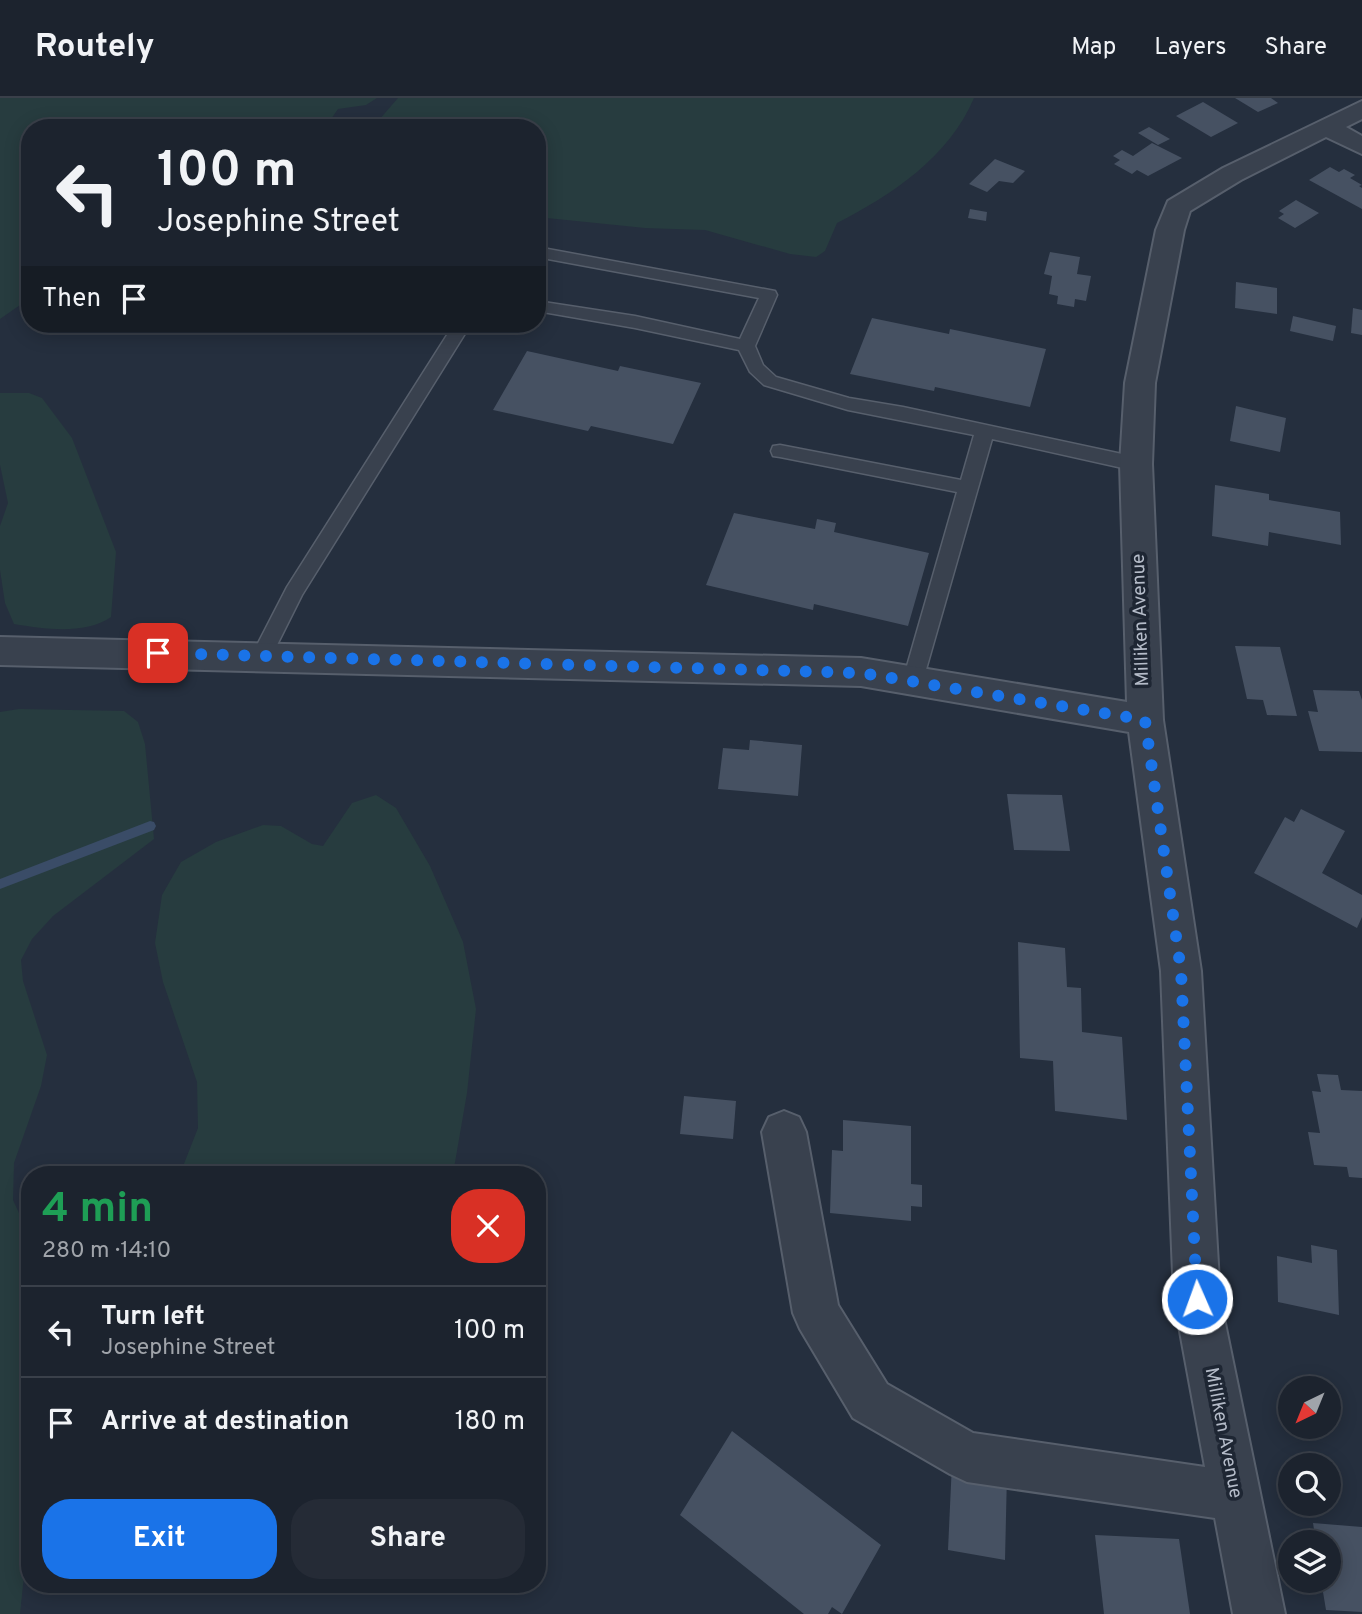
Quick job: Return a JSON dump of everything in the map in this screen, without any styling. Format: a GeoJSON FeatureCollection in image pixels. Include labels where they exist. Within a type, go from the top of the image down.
{"type":"FeatureCollection","features":[{"type":"Feature","properties":{"kind":"street","name":"Milliken Avenue"},"geometry":{"type":"LineString","coordinates":[[1259,1614],[1197,1299],[1181,971],[1145,720],[1136,464],[1140,383],[1170,230],[1178,207],[1232,174],[1362,109]]}},
{"type":"Feature","properties":{"kind":"street"},"geometry":{"type":"LineString","coordinates":[[1326,127],[1362,146]]}},
{"type":"Feature","properties":{"kind":"street"},"geometry":{"type":"LineString","coordinates":[[0,651],[262,655],[861,673],[1145,720]]}},
{"type":"Feature","properties":{"kind":"street"},"geometry":{"type":"LineString","coordinates":[[784,1132],[816,1313],[870,1401],[967,1457],[1236,1496]]}},
{"type":"Feature","properties":{"kind":"lane"},"geometry":{"type":"LineString","coordinates":[[546,254],[769,295],[746,345],[756,368],[770,381],[848,404],[903,413],[984,433],[1136,464]]}},
{"type":"Feature","properties":{"kind":"lane"},"geometry":{"type":"LineString","coordinates":[[546,307],[635,322],[746,345]]}},
{"type":"Feature","properties":{"kind":"lane"},"geometry":{"type":"LineString","coordinates":[[262,655],[294,593],[456,333]]}},
{"type":"Feature","properties":{"kind":"lane"},"geometry":{"type":"LineString","coordinates":[[914,680],[984,433]]}},
{"type":"Feature","properties":{"kind":"lane"},"geometry":{"type":"LineString","coordinates":[[780,451],[969,488]]}},
{"type":"Feature","properties":{"kind":"green space"},"geometry":{"type":"Polygon","coordinates":[[[0,98],[377,98],[366,105],[338,109],[331,119],[21,119],[21,304],[0,319],[0,98]]]}},
{"type":"Feature","properties":{"kind":"green space"},"geometry":{"type":"Polygon","coordinates":[[[398,98],[974,98],[950,138],[934,156],[898,187],[837,223],[825,251],[816,257],[790,254],[705,230],[645,228],[546,218],[546,119],[380,119],[398,98]]]}},
{"type":"Feature","properties":{"kind":"green space"},"geometry":{"type":"Polygon","coordinates":[[[0,393],[29,393],[42,398],[72,438],[116,552],[111,617],[101,623],[64,629],[14,624],[5,603],[0,570],[0,526],[8,503],[0,465],[0,393]]]}},
{"type":"Feature","properties":{"kind":"green space"},"geometry":{"type":"Polygon","coordinates":[[[19,709],[124,711],[138,722],[145,744],[154,839],[53,916],[32,939],[21,960],[23,981],[47,1055],[41,1086],[14,1163],[13,1200],[21,1217],[22,1593],[20,1614],[0,1614],[0,712],[19,709]]]}},
{"type":"Feature","properties":{"kind":"green space"},"geometry":{"type":"Polygon","coordinates":[[[376,795],[396,808],[430,866],[463,942],[476,1009],[467,1093],[454,1166],[183,1166],[198,1128],[197,1082],[163,982],[155,943],[162,895],[181,862],[216,842],[263,825],[281,826],[312,844],[323,846],[352,803],[376,795]]]}},
{"type":"Feature","properties":{"kind":"building"},"geometry":{"type":"Polygon","coordinates":[[[1235,98],[1271,98],[1278,103],[1258,112],[1235,98]]]}},
{"type":"Feature","properties":{"kind":"building"},"geometry":{"type":"Polygon","coordinates":[[[1203,102],[1238,123],[1211,137],[1176,116],[1203,102]]]}},
{"type":"Feature","properties":{"kind":"building"},"geometry":{"type":"Polygon","coordinates":[[[1149,127],[1170,139],[1158,145],[1138,133],[1149,127]]]}},
{"type":"Feature","properties":{"kind":"building"},"geometry":{"type":"Polygon","coordinates":[[[1152,143],[1182,158],[1148,176],[1137,170],[1132,174],[1114,164],[1120,160],[1113,156],[1122,150],[1133,156],[1152,143]]]}},
{"type":"Feature","properties":{"kind":"building"},"geometry":{"type":"Polygon","coordinates":[[[995,159],[1025,171],[1013,183],[999,181],[987,192],[969,184],[995,159]]]}},
{"type":"Feature","properties":{"kind":"building"},"geometry":{"type":"Polygon","coordinates":[[[1330,167],[1339,172],[1344,169],[1355,175],[1350,178],[1362,185],[1359,186],[1362,188],[1362,209],[1309,180],[1330,167]]]}},
{"type":"Feature","properties":{"kind":"building"},"geometry":{"type":"Polygon","coordinates":[[[1296,200],[1319,213],[1295,228],[1278,218],[1284,214],[1279,211],[1296,200]]]}},
{"type":"Feature","properties":{"kind":"building"},"geometry":{"type":"Polygon","coordinates":[[[970,209],[987,212],[986,221],[968,218],[970,209]]]}},
{"type":"Feature","properties":{"kind":"building"},"geometry":{"type":"Polygon","coordinates":[[[1050,252],[1080,257],[1077,274],[1091,276],[1086,301],[1075,299],[1074,307],[1057,304],[1058,296],[1049,294],[1052,276],[1044,274],[1050,252]]]}},
{"type":"Feature","properties":{"kind":"building"},"geometry":{"type":"Polygon","coordinates":[[[1236,282],[1277,288],[1277,314],[1235,308],[1236,282]]]}},
{"type":"Feature","properties":{"kind":"building"},"geometry":{"type":"Polygon","coordinates":[[[1353,308],[1362,310],[1362,335],[1351,333],[1353,308]]]}},
{"type":"Feature","properties":{"kind":"building"},"geometry":{"type":"Polygon","coordinates":[[[1293,316],[1336,326],[1333,341],[1290,331],[1293,316]]]}},
{"type":"Feature","properties":{"kind":"building"},"geometry":{"type":"Polygon","coordinates":[[[872,318],[949,334],[950,329],[1046,349],[1030,407],[935,387],[934,391],[850,374],[872,318]]]}},
{"type":"Feature","properties":{"kind":"building"},"geometry":{"type":"Polygon","coordinates":[[[527,351],[618,371],[620,366],[701,383],[673,444],[591,426],[588,431],[493,410],[527,351]]]}},
{"type":"Feature","properties":{"kind":"building"},"geometry":{"type":"Polygon","coordinates":[[[1236,406],[1286,418],[1280,452],[1230,441],[1236,406]]]}},
{"type":"Feature","properties":{"kind":"building"},"geometry":{"type":"Polygon","coordinates":[[[1215,485],[1269,494],[1269,500],[1340,512],[1341,545],[1269,532],[1268,546],[1212,536],[1215,485]]]}},
{"type":"Feature","properties":{"kind":"building"},"geometry":{"type":"Polygon","coordinates":[[[734,513],[815,529],[817,519],[836,523],[834,532],[929,553],[908,626],[814,604],[813,610],[706,585],[734,513]]]}},
{"type":"Feature","properties":{"kind":"building"},"geometry":{"type":"Polygon","coordinates":[[[1235,646],[1280,647],[1297,716],[1267,715],[1263,700],[1247,699],[1235,646]]]}},
{"type":"Feature","properties":{"kind":"building"},"geometry":{"type":"Polygon","coordinates":[[[1313,690],[1359,691],[1362,700],[1362,752],[1319,751],[1308,711],[1318,712],[1313,690]]]}},
{"type":"Feature","properties":{"kind":"building"},"geometry":{"type":"Polygon","coordinates":[[[750,740],[802,745],[798,796],[718,789],[723,748],[749,750],[750,740]]]}},
{"type":"Feature","properties":{"kind":"building"},"geometry":{"type":"Polygon","coordinates":[[[1007,794],[1062,795],[1070,851],[1014,850],[1007,794]]]}},
{"type":"Feature","properties":{"kind":"building"},"geometry":{"type":"Polygon","coordinates":[[[1301,809],[1345,831],[1322,873],[1362,895],[1362,917],[1357,928],[1254,873],[1285,817],[1294,822],[1301,809]]]}},
{"type":"Feature","properties":{"kind":"building"},"geometry":{"type":"Polygon","coordinates":[[[1018,942],[1065,948],[1067,987],[1081,988],[1082,1032],[1122,1037],[1127,1120],[1055,1111],[1053,1061],[1020,1058],[1018,942]]]}},
{"type":"Feature","properties":{"kind":"building"},"geometry":{"type":"Polygon","coordinates":[[[1317,1074],[1338,1075],[1341,1090],[1362,1091],[1362,1178],[1349,1177],[1347,1167],[1314,1165],[1308,1132],[1320,1133],[1312,1091],[1321,1092],[1317,1074]]]}},
{"type":"Feature","properties":{"kind":"building"},"geometry":{"type":"Polygon","coordinates":[[[684,1096],[736,1101],[733,1139],[680,1134],[684,1096]]]}},
{"type":"Feature","properties":{"kind":"building"},"geometry":{"type":"Polygon","coordinates":[[[843,1120],[911,1126],[911,1184],[922,1185],[922,1207],[911,1206],[911,1221],[830,1213],[832,1150],[843,1151],[843,1120]]]}},
{"type":"Feature","properties":{"kind":"building"},"geometry":{"type":"Polygon","coordinates":[[[1311,1245],[1337,1250],[1339,1315],[1278,1302],[1277,1256],[1312,1263],[1311,1245]]]}},
{"type":"Feature","properties":{"kind":"building"},"geometry":{"type":"Polygon","coordinates":[[[732,1431],[881,1545],[842,1614],[832,1607],[828,1614],[804,1614],[680,1515],[732,1431]]]}},
{"type":"Feature","properties":{"kind":"building"},"geometry":{"type":"Polygon","coordinates":[[[952,1463],[1007,1473],[1005,1560],[948,1550],[952,1463]]]}},
{"type":"Feature","properties":{"kind":"building"},"geometry":{"type":"Polygon","coordinates":[[[1313,1523],[1362,1527],[1362,1612],[1326,1610],[1323,1593],[1341,1593],[1341,1530],[1314,1530],[1313,1523]]]}},
{"type":"Feature","properties":{"kind":"building"},"geometry":{"type":"Polygon","coordinates":[[[1095,1535],[1179,1539],[1190,1614],[1104,1614],[1095,1535]]]}},
{"type":"Feature","properties":{"kind":"waterway"},"geometry":{"type":"LineString","coordinates":[[0,884],[150,826]]}},
{"type":"Feature","properties":{"kind":"route"},"geometry":{"type":"LineString","coordinates":[[158,653],[861,673],[1145,720],[1181,971],[1197,1299]]}}]}
